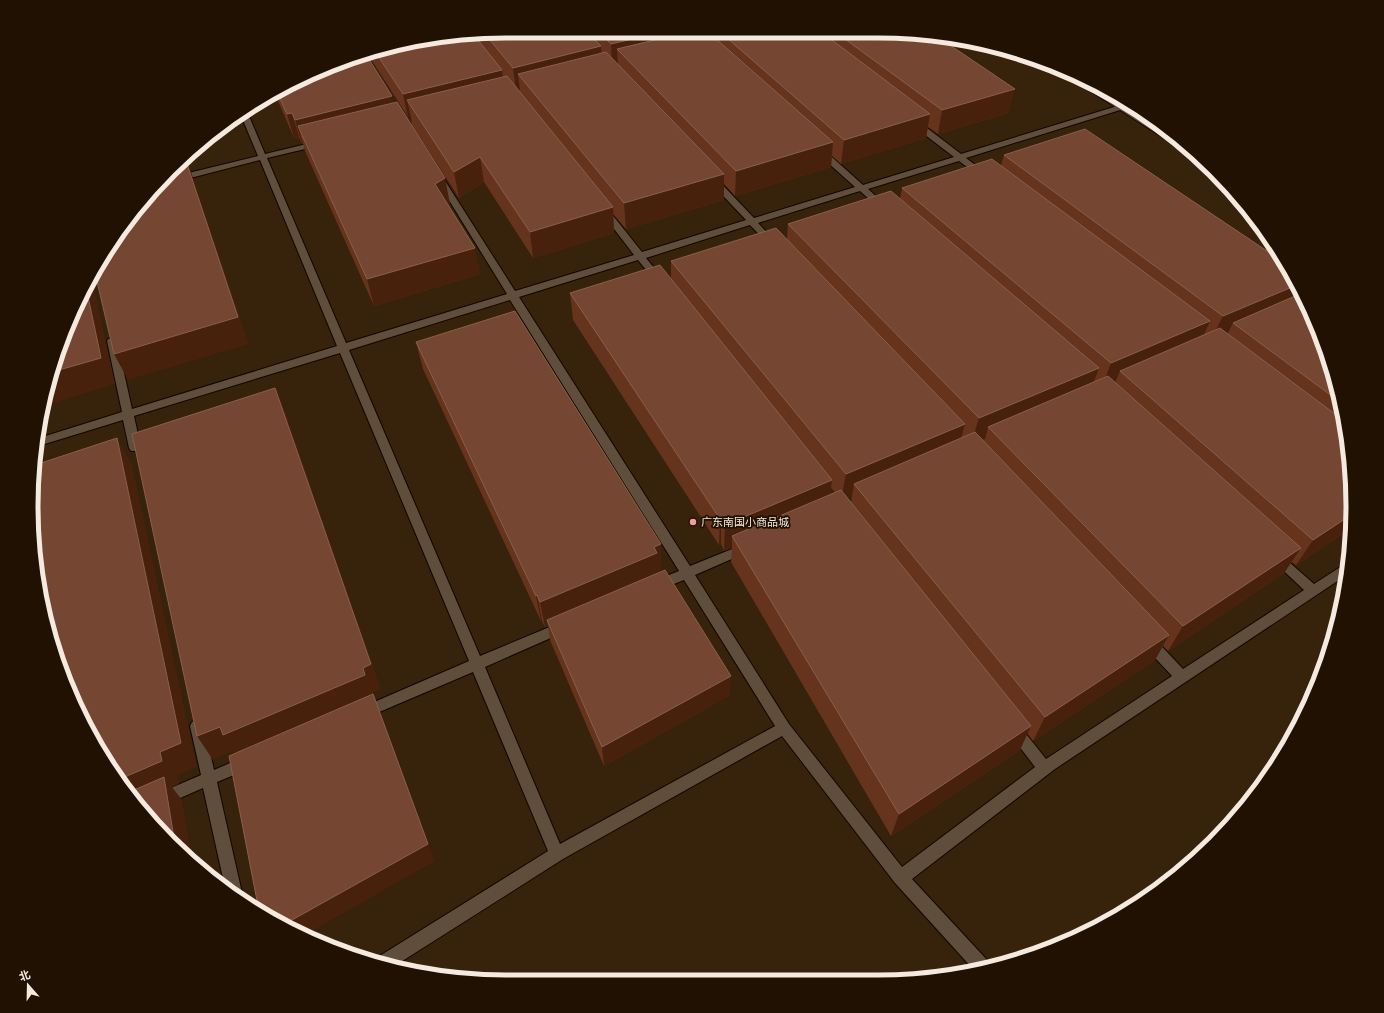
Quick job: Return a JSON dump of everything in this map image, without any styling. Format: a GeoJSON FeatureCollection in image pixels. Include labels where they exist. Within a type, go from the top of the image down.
{"type":"FeatureCollection","features":[{"type":"Feature","properties":{"kind":"street"},"geometry":{"type":"LineString","coordinates":[[43,441],[1122,107]]}},
{"type":"Feature","properties":{"kind":"street"},"geometry":{"type":"LineString","coordinates":[[246,117],[558,854]]}},
{"type":"Feature","properties":{"kind":"street"},"geometry":{"type":"LineString","coordinates":[[909,118],[991,181]]}},
{"type":"Feature","properties":{"kind":"street"},"geometry":{"type":"LineString","coordinates":[[170,181],[330,141]]}},
{"type":"Feature","properties":{"kind":"street"},"geometry":{"type":"LineString","coordinates":[[815,146],[891,214]]}},
{"type":"Feature","properties":{"kind":"street"},"geometry":{"type":"LineString","coordinates":[[434,169],[784,728],[901,878],[979,964]]}},
{"type":"Feature","properties":{"kind":"street"},"geometry":{"type":"LineString","coordinates":[[708,175],[779,250]]}},
{"type":"Feature","properties":{"kind":"street"},"geometry":{"type":"LineString","coordinates":[[596,200],[664,287]]}},
{"type":"Feature","properties":{"kind":"street"},"geometry":{"type":"LineString","coordinates":[[110,331],[138,461]]}},
{"type":"Feature","properties":{"kind":"street"},"geometry":{"type":"LineString","coordinates":[[644,592],[760,542]]}},
{"type":"Feature","properties":{"kind":"street"},"geometry":{"type":"LineString","coordinates":[[1267,549],[1313,591]]}},
{"type":"Feature","properties":{"kind":"street"},"geometry":{"type":"LineString","coordinates":[[901,878],[1045,769],[1341,572]]}},
{"type":"Feature","properties":{"kind":"street"},"geometry":{"type":"LineString","coordinates":[[354,717],[578,620]]}},
{"type":"Feature","properties":{"kind":"street"},"geometry":{"type":"LineString","coordinates":[[1138,631],[1182,677]]}},
{"type":"Feature","properties":{"kind":"street"},"geometry":{"type":"LineString","coordinates":[[195,717],[233,886]]}},
{"type":"Feature","properties":{"kind":"street"},"geometry":{"type":"LineString","coordinates":[[1006,719],[1045,769]]}},
{"type":"Feature","properties":{"kind":"street"},"geometry":{"type":"LineString","coordinates":[[389,960],[558,854],[784,728]]}},
{"type":"Feature","properties":{"kind":"street"},"geometry":{"type":"LineString","coordinates":[[148,806],[259,758]]}},
{"type":"Feature","properties":{"kind":"shaded area","name":"广东南国小商品城"},"geometry":{"type":"Polygon","coordinates":[[[506,38],[878,38],[939,42],[999,54],[1057,74],[1085,86],[1112,101],[1163,135],[1209,175],[1249,221],[1267,246],[1298,299],[1318,348],[1339,426],[1342,445],[1346,506],[1345,537],[1342,568],[1330,628],[1321,657],[1298,714],[1267,767],[1249,792],[1209,838],[1186,859],[1138,896],[1112,912],[1085,927],[1028,950],[999,959],[939,971],[878,975],[506,975],[445,971],[415,966],[385,959],[327,939],[299,927],[246,896],[221,878],[175,838],[135,792],[117,767],[47,596],[42,568],[38,506],[42,445],[54,385],[63,356],[86,299],[117,246],[135,221],[175,175],[221,135],[246,117],[299,86],[356,63],[385,54],[445,42],[506,38]]]}},
{"type":"Feature","properties":{"kind":"building"},"geometry":{"type":"Polygon","coordinates":[[[593,38],[601,46],[513,68],[489,39],[593,38]]]}},
{"type":"Feature","properties":{"kind":"building"},"geometry":{"type":"Polygon","coordinates":[[[605,38],[636,38],[611,44],[605,38]]]}},
{"type":"Feature","properties":{"kind":"building"},"geometry":{"type":"Polygon","coordinates":[[[663,38],[715,38],[833,142],[736,171],[617,49],[663,38]]]}},
{"type":"Feature","properties":{"kind":"building"},"geometry":{"type":"Polygon","coordinates":[[[727,38],[829,38],[930,114],[844,140],[727,38]]]}},
{"type":"Feature","properties":{"kind":"building"},"geometry":{"type":"Polygon","coordinates":[[[844,38],[908,39],[948,43],[1015,89],[942,110],[844,38]]]}},
{"type":"Feature","properties":{"kind":"building"},"geometry":{"type":"Polygon","coordinates":[[[477,39],[502,70],[403,94],[378,56],[415,47],[477,39]]]}},
{"type":"Feature","properties":{"kind":"building"},"geometry":{"type":"Polygon","coordinates":[[[606,52],[724,174],[624,203],[518,74],[606,52]]]}},
{"type":"Feature","properties":{"kind":"building"},"geometry":{"type":"Polygon","coordinates":[[[369,59],[392,96],[295,120],[292,113],[287,114],[279,97],[299,86],[327,74],[369,59]]]}},
{"type":"Feature","properties":{"kind":"building"},"geometry":{"type":"Polygon","coordinates":[[[507,76],[613,207],[530,232],[480,157],[454,172],[407,100],[507,76]]]}},
{"type":"Feature","properties":{"kind":"building"},"geometry":{"type":"Polygon","coordinates":[[[397,102],[445,178],[435,184],[475,248],[367,279],[298,126],[397,102]]]}},
{"type":"Feature","properties":{"kind":"building"},"geometry":{"type":"Polygon","coordinates":[[[1085,129],[1272,254],[1292,287],[1223,316],[1004,155],[1085,129]]]}},
{"type":"Feature","properties":{"kind":"building"},"geometry":{"type":"Polygon","coordinates":[[[992,159],[1210,321],[1111,363],[902,188],[992,159]]]}},
{"type":"Feature","properties":{"kind":"building"},"geometry":{"type":"Polygon","coordinates":[[[187,164],[238,317],[114,354],[97,280],[117,246],[135,221],[154,198],[187,164]]]}},
{"type":"Feature","properties":{"kind":"building"},"geometry":{"type":"Polygon","coordinates":[[[891,191],[1099,368],[979,418],[788,224],[891,191]]]}},
{"type":"Feature","properties":{"kind":"building"},"geometry":{"type":"Polygon","coordinates":[[[776,228],[965,424],[846,474],[671,261],[776,228]]]}},
{"type":"Feature","properties":{"kind":"building"},"geometry":{"type":"Polygon","coordinates":[[[660,265],[832,480],[725,525],[721,518],[720,519],[570,293],[660,265]]]}},
{"type":"Feature","properties":{"kind":"building"},"geometry":{"type":"Polygon","coordinates":[[[88,296],[101,358],[59,370],[74,327],[88,296]]]}},
{"type":"Feature","properties":{"kind":"building"},"geometry":{"type":"Polygon","coordinates":[[[1296,296],[1321,356],[1333,397],[1233,323],[1296,296]]]}},
{"type":"Feature","properties":{"kind":"building"},"geometry":{"type":"Polygon","coordinates":[[[515,311],[661,544],[654,547],[657,553],[540,602],[416,342],[515,311]]]}},
{"type":"Feature","properties":{"kind":"building"},"geometry":{"type":"Polygon","coordinates":[[[1220,328],[1337,416],[1345,476],[1346,519],[1313,540],[1120,371],[1220,328]]]}},
{"type":"Feature","properties":{"kind":"building"},"geometry":{"type":"Polygon","coordinates":[[[1108,376],[1301,548],[1183,626],[988,427],[1108,376]]]}},
{"type":"Feature","properties":{"kind":"building"},"geometry":{"type":"Polygon","coordinates":[[[275,388],[371,664],[363,668],[365,675],[223,735],[220,727],[197,736],[132,434],[275,388]]]}},
{"type":"Feature","properties":{"kind":"building"},"geometry":{"type":"Polygon","coordinates":[[[975,432],[1169,635],[1045,717],[854,484],[975,432]]]}},
{"type":"Feature","properties":{"kind":"building"},"geometry":{"type":"Polygon","coordinates":[[[117,438],[181,743],[160,752],[162,761],[124,777],[86,714],[63,657],[54,628],[42,568],[39,537],[38,506],[40,463],[117,438]]]}},
{"type":"Feature","properties":{"kind":"building"},"geometry":{"type":"Polygon","coordinates":[[[841,490],[1031,726],[899,814],[732,536],[841,490]]]}},
{"type":"Feature","properties":{"kind":"building"},"geometry":{"type":"Polygon","coordinates":[[[665,570],[731,676],[602,747],[547,620],[665,570]]]}},
{"type":"Feature","properties":{"kind":"building"},"geometry":{"type":"Polygon","coordinates":[[[373,694],[428,844],[289,922],[257,903],[229,756],[373,694]]]}},
{"type":"Feature","properties":{"kind":"building"},"geometry":{"type":"Polygon","coordinates":[[[164,777],[174,837],[154,815],[134,790],[164,777]]]}},
{"type":"Feature","properties":{"kind":"place","name":"广东南国小商品城"},"geometry":{"type":"Point","coordinates":[693,522]}}]}
